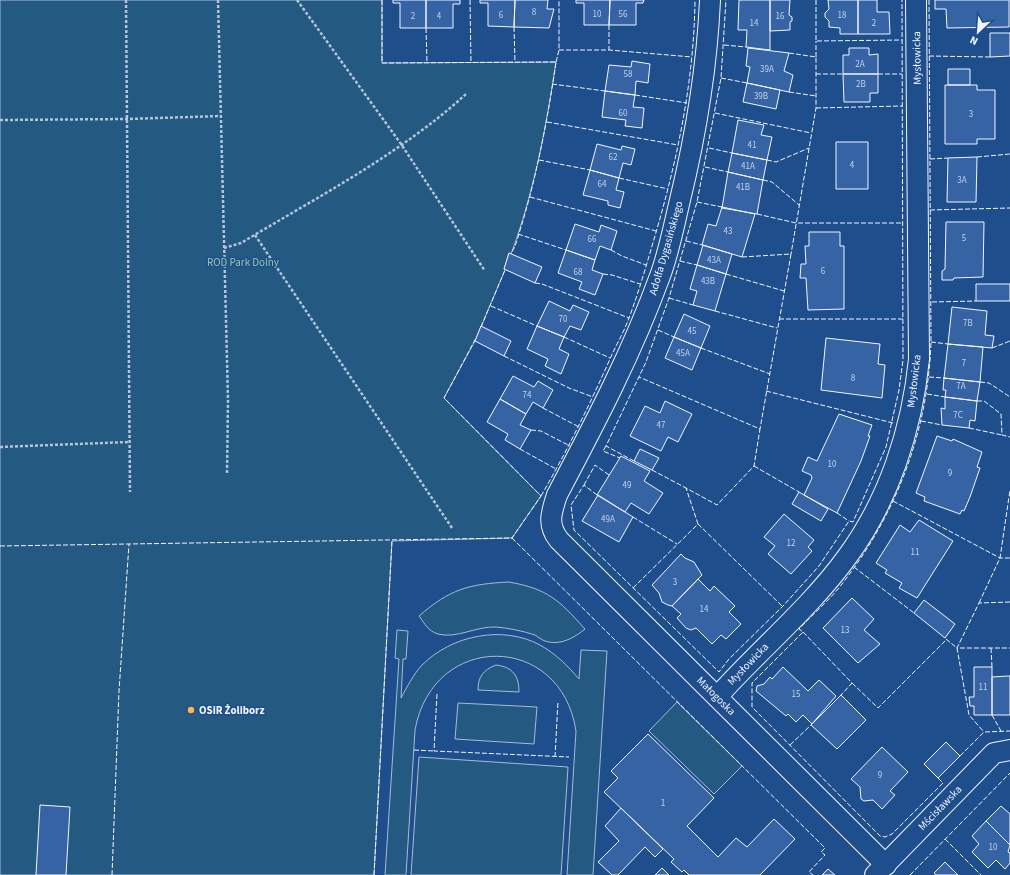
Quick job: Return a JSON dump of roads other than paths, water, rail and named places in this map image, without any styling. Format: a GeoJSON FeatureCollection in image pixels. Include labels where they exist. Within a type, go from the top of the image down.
{"type":"FeatureCollection","features":[{"type":"Feature","properties":{"kind":"street","name":"Adolfa Dygasińskiego"},"geometry":{"type":"LineString","coordinates":[[550,525],[552,510],[557,495],[624,366],[660,274],[686,175],[700,108],[708,47],[710,0]]}},
{"type":"Feature","properties":{"kind":"street","name":"Mysłowicka"},"geometry":{"type":"LineString","coordinates":[[717,697],[806,605],[847,557],[875,510],[895,468],[902,446],[913,401],[918,359],[916,0]]}},
{"type":"Feature","properties":{"kind":"street","name":"Małogoska"},"geometry":{"type":"LineString","coordinates":[[550,525],[560,540],[717,697],[880,870]]}},
{"type":"Feature","properties":{"kind":"street","name":"Mścisławska"},"geometry":{"type":"LineString","coordinates":[[880,870],[994,753],[1010,750]]}},
{"type":"Feature","properties":{"kind":"place","name":"OSiR Żoliborz"},"geometry":{"type":"Point","coordinates":[191,710]}},
{"type":"Feature","properties":{"kind":"park label","name":"ROD Park Dolny"},"geometry":{"type":"Point","coordinates":[243,262]}}]}
